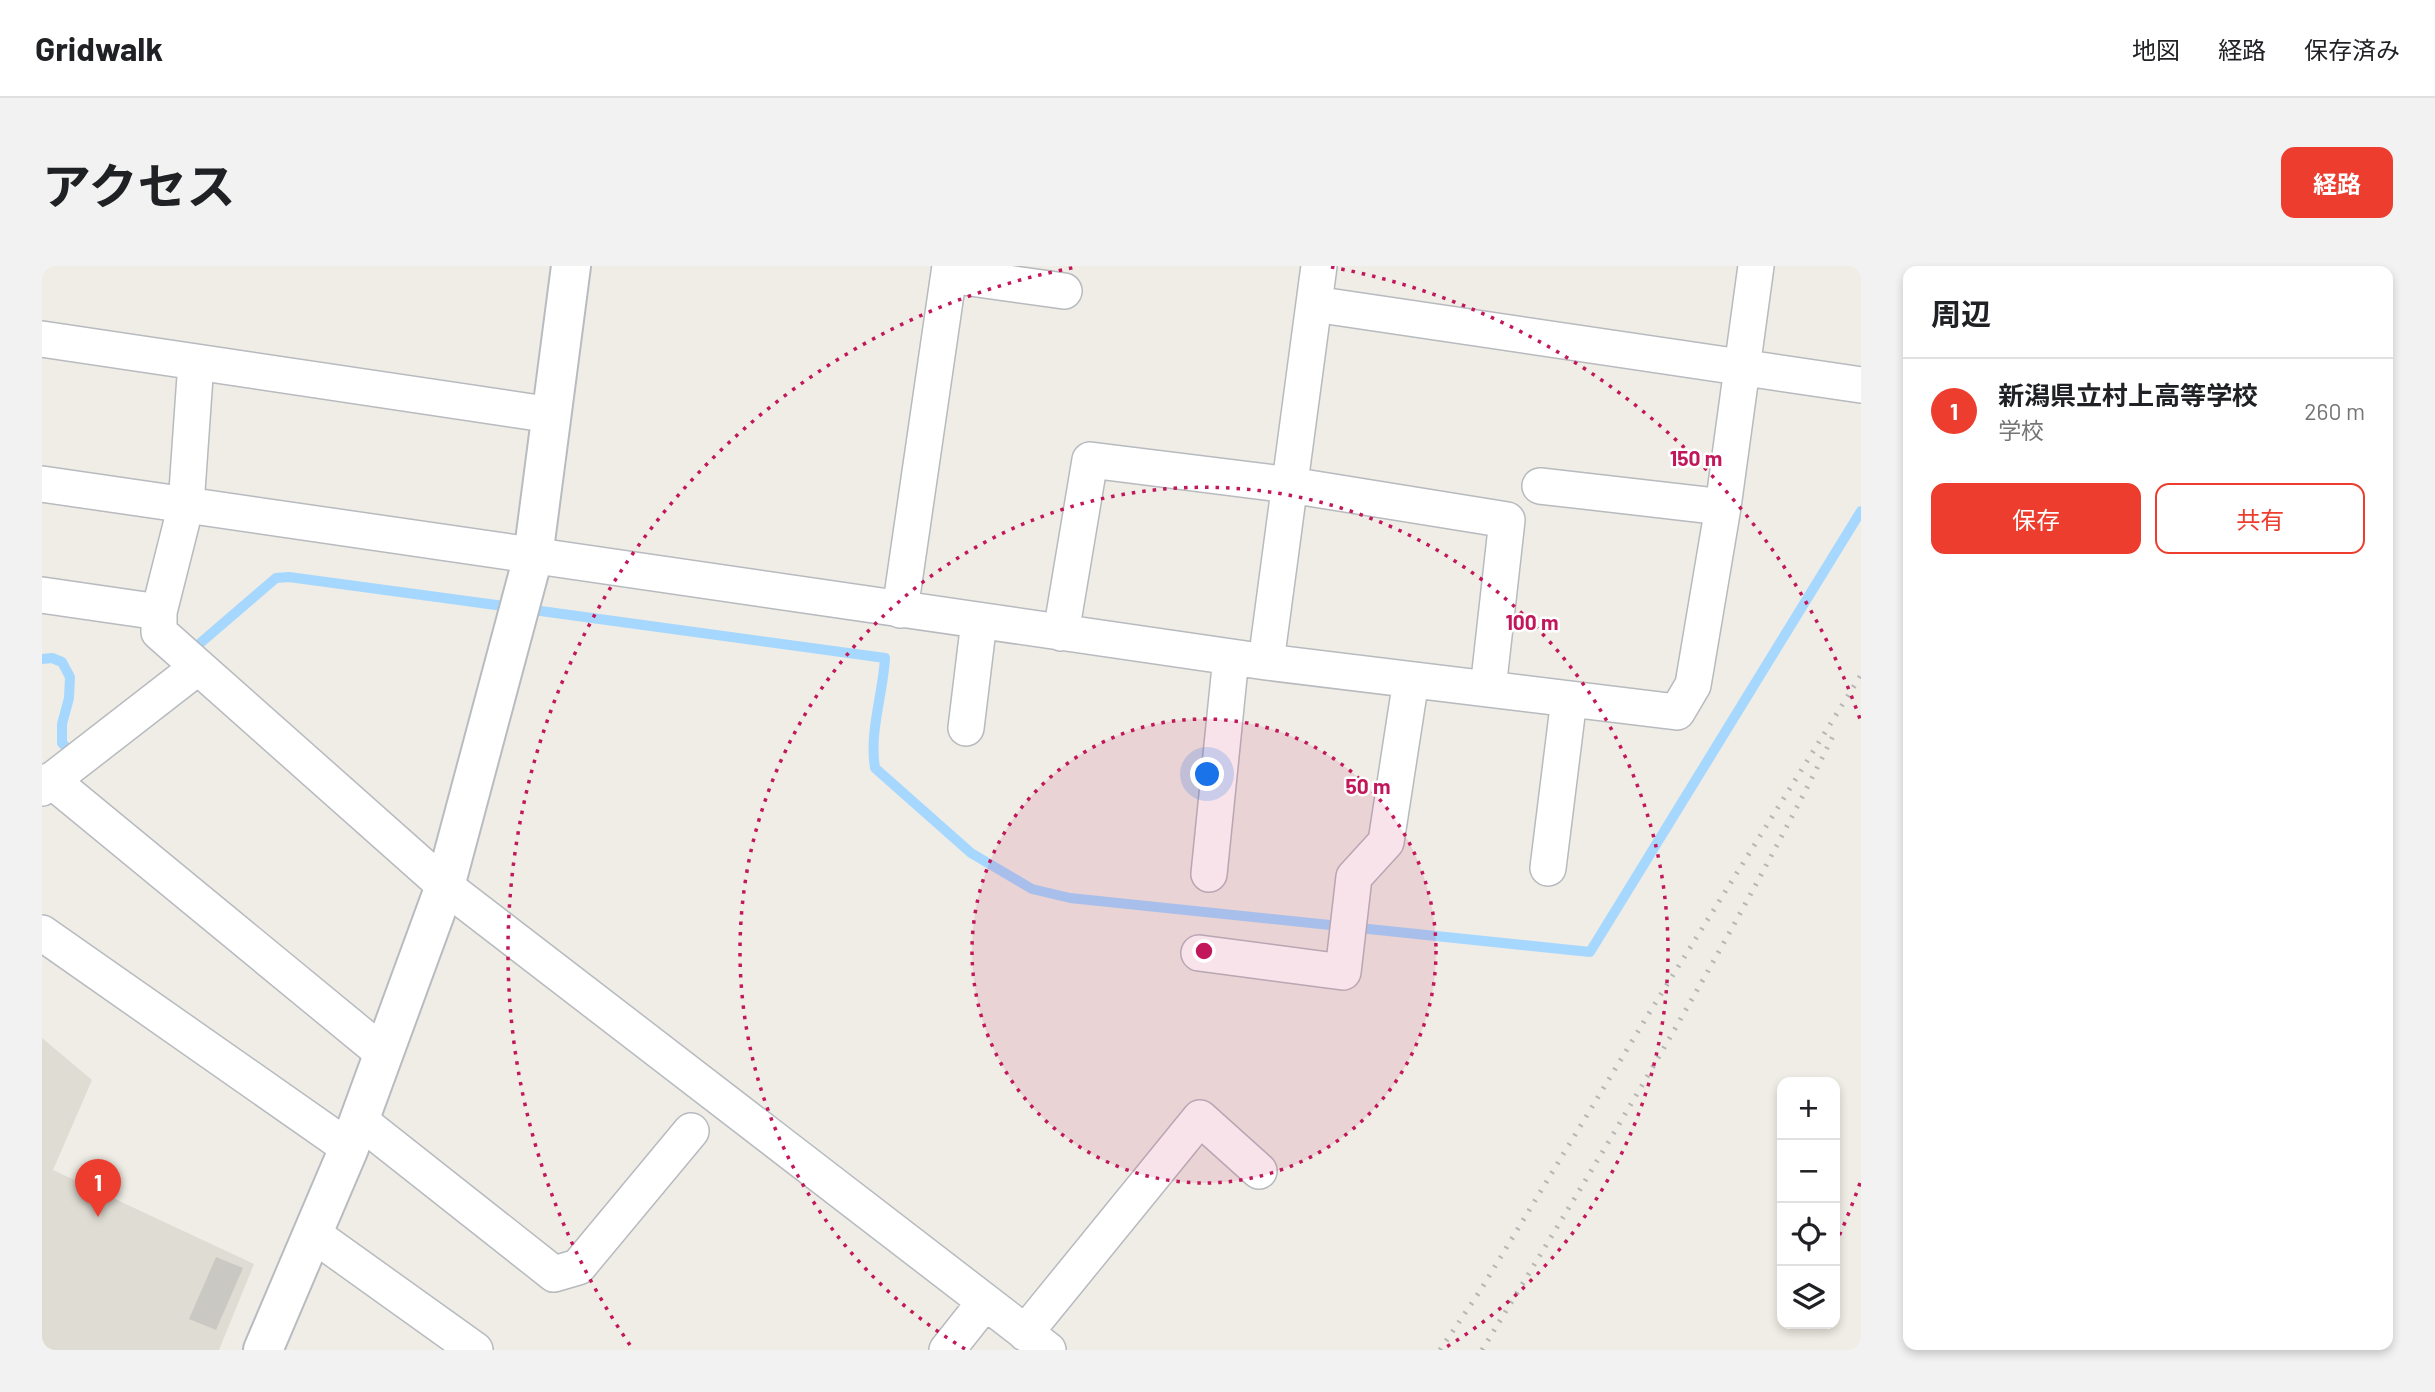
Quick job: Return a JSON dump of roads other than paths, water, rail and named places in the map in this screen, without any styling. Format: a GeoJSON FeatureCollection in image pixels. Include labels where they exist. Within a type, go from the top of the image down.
{"type":"FeatureCollection","features":[{"type":"Feature","properties":{"kind":"street"},"geometry":{"type":"LineString","coordinates":[[263,1350],[354,1134],[445,886],[533,557],[571,266]]}},
{"type":"Feature","properties":{"kind":"street"},"geometry":{"type":"LineString","coordinates":[[1266,663],[1319,266]]}},
{"type":"Feature","properties":{"kind":"street"},"geometry":{"type":"LineString","coordinates":[[42,484],[1266,663],[1676,712],[1693,685],[1723,507],[1756,266]]}},
{"type":"Feature","properties":{"kind":"street"},"geometry":{"type":"LineString","coordinates":[[900,610],[950,270],[1064,291]]}},
{"type":"Feature","properties":{"kind":"street"},"geometry":{"type":"LineString","coordinates":[[1314,304],[1861,385]]}},
{"type":"Feature","properties":{"kind":"street"},"geometry":{"type":"LineString","coordinates":[[42,339],[552,415]]}},
{"type":"Feature","properties":{"kind":"street"},"geometry":{"type":"LineString","coordinates":[[197,362],[186,505],[159,612],[159,632],[445,886],[985,1302],[1037,1341],[1200,1118],[1259,1171]]}},
{"type":"Feature","properties":{"kind":"street"},"geometry":{"type":"LineString","coordinates":[[1061,633],[1090,460],[1290,485],[1507,520],[1488,689]]}},
{"type":"Feature","properties":{"kind":"street"},"geometry":{"type":"LineString","coordinates":[[1540,486],[1723,507]]}},
{"type":"Feature","properties":{"kind":"street"},"geometry":{"type":"LineString","coordinates":[[42,595],[159,612]]}},
{"type":"Feature","properties":{"kind":"street"},"geometry":{"type":"LineString","coordinates":[[966,728],[979,621]]}},
{"type":"Feature","properties":{"kind":"street"},"geometry":{"type":"LineString","coordinates":[[1209,874],[1231,657]]}},
{"type":"Feature","properties":{"kind":"street"},"geometry":{"type":"LineString","coordinates":[[198,667],[47,784],[384,1054]]}},
{"type":"Feature","properties":{"kind":"street"},"geometry":{"type":"LineString","coordinates":[[1199,953],[1343,972],[1354,877],[1386,842],[1411,680]]}},
{"type":"Feature","properties":{"kind":"street"},"geometry":{"type":"LineString","coordinates":[[1548,868],[1569,699]]}},
{"type":"Feature","properties":{"kind":"street"},"geometry":{"type":"LineString","coordinates":[[42,933],[354,1134],[554,1274],[578,1267],[691,1131]]}},
{"type":"Feature","properties":{"kind":"street"},"geometry":{"type":"LineString","coordinates":[[313,1234],[475,1350]]}},
{"type":"Feature","properties":{"kind":"street"},"geometry":{"type":"LineString","coordinates":[[947,1350],[985,1302]]}},
{"type":"Feature","properties":{"kind":"waterway"},"geometry":{"type":"LineString","coordinates":[[526,609],[885,658],[875,727],[875,768],[971,853],[1032,889],[1070,898],[1590,952],[1861,511]]}},
{"type":"Feature","properties":{"kind":"waterway"},"geometry":{"type":"LineString","coordinates":[[191,651],[276,578],[289,577],[511,607]]}},
{"type":"Feature","properties":{"kind":"waterway"},"geometry":{"type":"LineString","coordinates":[[42,659],[52,658],[62,662],[70,677],[69,698],[62,724],[62,743],[69,750],[76,749]]}},
{"type":"Feature","properties":{"kind":"railway"},"geometry":{"type":"LineString","coordinates":[[1440,1350],[1480,1291],[1651,1010],[1861,675]]}},
{"type":"Feature","properties":{"kind":"railway"},"geometry":{"type":"LineString","coordinates":[[1482,1350],[1709,969],[1834,734]]}},
{"type":"Feature","properties":{"kind":"place","name":"新潟県立村上高等学校"},"geometry":{"type":"Point","coordinates":[98,1217]}}]}
